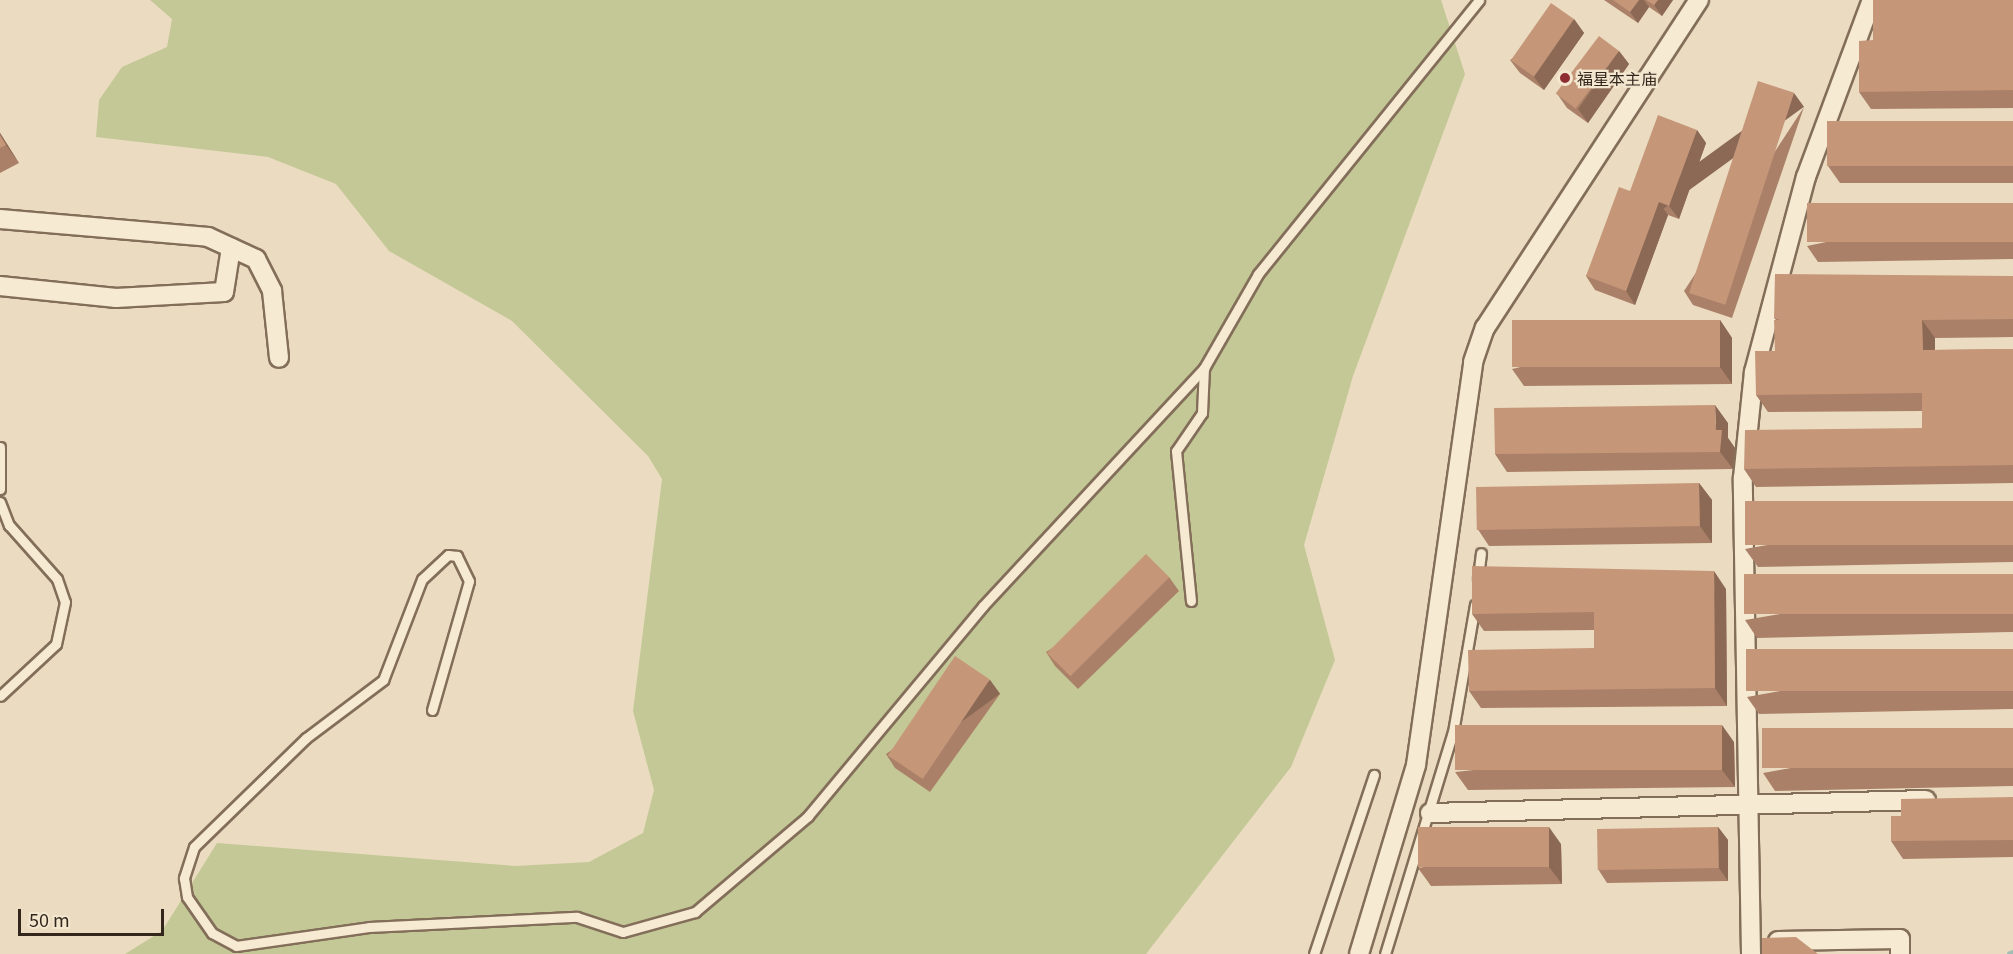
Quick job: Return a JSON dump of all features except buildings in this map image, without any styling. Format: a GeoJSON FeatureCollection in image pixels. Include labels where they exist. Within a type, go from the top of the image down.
{"type":"FeatureCollection","features":[{"type":"Feature","properties":{"kind":"street"},"geometry":{"type":"LineString","coordinates":[[1359,954],[1416,765],[1473,362],[1485,328],[1699,0]]}},
{"type":"Feature","properties":{"kind":"street"},"geometry":{"type":"LineString","coordinates":[[1872,0],[1806,177],[1754,372],[1743,478],[1751,948],[1900,939],[1900,954]]}},
{"type":"Feature","properties":{"kind":"street"},"geometry":{"type":"LineString","coordinates":[[0,219],[208,237],[256,259],[272,291],[279,358]]}},
{"type":"Feature","properties":{"kind":"street"},"geometry":{"type":"LineString","coordinates":[[0,286],[116,298],[224,292],[231,248]]}},
{"type":"Feature","properties":{"kind":"street"},"geometry":{"type":"LineString","coordinates":[[1430,813],[1750,807],[1941,800]]}},
{"type":"Feature","properties":{"kind":"lane"},"geometry":{"type":"LineString","coordinates":[[432,710],[469,581],[457,556],[448,555],[422,579],[382,680],[306,738],[194,847],[184,878],[187,897],[212,933],[237,946],[369,927],[577,916],[623,932],[695,912],[808,816],[983,606],[1204,368],[1258,274],[1479,0]]}},
{"type":"Feature","properties":{"kind":"lane"},"geometry":{"type":"LineString","coordinates":[[1191,601],[1176,451],[1202,413],[1204,368]]}},
{"type":"Feature","properties":{"kind":"lane"},"geometry":{"type":"LineString","coordinates":[[0,447],[0,489]]}},
{"type":"Feature","properties":{"kind":"lane"},"geometry":{"type":"LineString","coordinates":[[0,502],[9,525],[57,579],[65,602],[56,644],[0,696]]}},
{"type":"Feature","properties":{"kind":"lane"},"geometry":{"type":"LineString","coordinates":[[1385,954],[1454,732],[1481,553]]}},
{"type":"Feature","properties":{"kind":"lane"},"geometry":{"type":"LineString","coordinates":[[1314,954],[1374,775]]}},
{"type":"Feature","properties":{"kind":"green space"},"geometry":{"type":"Polygon","coordinates":[[[150,0],[1441,0],[1465,74],[1353,376],[1304,545],[1335,660],[1291,767],[1146,954],[125,954],[162,931],[217,843],[515,866],[589,862],[643,833],[654,790],[633,711],[662,479],[648,456],[512,321],[389,251],[336,184],[268,157],[96,137],[99,100],[122,67],[167,47],[172,19],[150,0]]]}},
{"type":"Feature","properties":{"kind":"place","name":"福星本主庙"},"geometry":{"type":"Point","coordinates":[1565,78]}}]}
